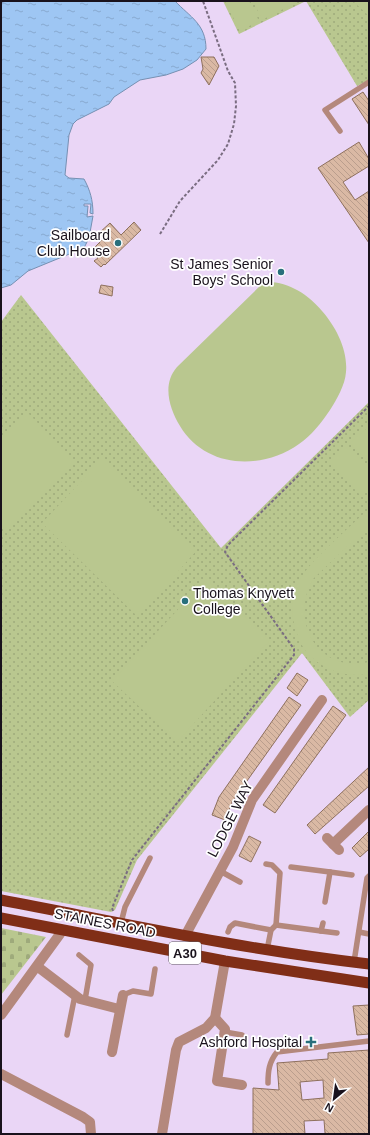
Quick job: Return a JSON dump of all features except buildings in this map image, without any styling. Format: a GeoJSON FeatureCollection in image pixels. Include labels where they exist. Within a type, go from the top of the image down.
{"type":"FeatureCollection","features":[{"type":"Feature","properties":{"kind":"highway","name":"STAINES ROAD"},"geometry":{"type":"LineString","coordinates":[[1,900],[186,936],[267,950],[369,964]]}},
{"type":"Feature","properties":{"kind":"highway","name":"STAINES ROAD"},"geometry":{"type":"LineString","coordinates":[[1,918],[225,961],[369,983]]}},
{"type":"Feature","properties":{"kind":"street","name":"LODGE WAY"},"geometry":{"type":"LineString","coordinates":[[186,936],[233,847],[252,800],[322,700]]}},
{"type":"Feature","properties":{"kind":"street"},"geometry":{"type":"LineString","coordinates":[[333,844],[369,810]]}},
{"type":"Feature","properties":{"kind":"street"},"geometry":{"type":"LineString","coordinates":[[1,1015],[38,967],[62,930]]}},
{"type":"Feature","properties":{"kind":"street"},"geometry":{"type":"LineString","coordinates":[[162,1134],[176,1050],[179,1042],[206,1028],[215,1018],[225,961]]}},
{"type":"Feature","properties":{"kind":"street"},"geometry":{"type":"LineString","coordinates":[[38,967],[75,995],[85,1000],[120,1009]]}},
{"type":"Feature","properties":{"kind":"street"},"geometry":{"type":"LineString","coordinates":[[112,1052],[122,995]]}},
{"type":"Feature","properties":{"kind":"street"},"geometry":{"type":"LineString","coordinates":[[215,1018],[225,1029],[217,1081],[242,1085]]}},
{"type":"Feature","properties":{"kind":"street"},"geometry":{"type":"LineString","coordinates":[[1,1074],[84,1117],[90,1122],[92,1134]]}},
{"type":"Feature","properties":{"kind":"lane"},"geometry":{"type":"LineString","coordinates":[[340,131],[326,110],[369,82]]}},
{"type":"Feature","properties":{"kind":"lane"},"geometry":{"type":"LineString","coordinates":[[121,923],[125,907],[150,858]]}},
{"type":"Feature","properties":{"kind":"lane"},"geometry":{"type":"LineString","coordinates":[[266,864],[272,865],[280,873],[276,925],[271,930],[267,950]]}},
{"type":"Feature","properties":{"kind":"lane"},"geometry":{"type":"LineString","coordinates":[[291,867],[352,875]]}},
{"type":"Feature","properties":{"kind":"lane"},"geometry":{"type":"LineString","coordinates":[[220,871],[240,882]]}},
{"type":"Feature","properties":{"kind":"lane"},"geometry":{"type":"LineString","coordinates":[[325,902],[330,872]]}},
{"type":"Feature","properties":{"kind":"lane"},"geometry":{"type":"LineString","coordinates":[[354,962],[367,878],[369,876]]}},
{"type":"Feature","properties":{"kind":"lane"},"geometry":{"type":"LineString","coordinates":[[228,932],[230,927],[235,923],[271,930]]}},
{"type":"Feature","properties":{"kind":"lane"},"geometry":{"type":"LineString","coordinates":[[322,931],[323,923]]}},
{"type":"Feature","properties":{"kind":"lane"},"geometry":{"type":"LineString","coordinates":[[276,925],[336,933]]}},
{"type":"Feature","properties":{"kind":"lane"},"geometry":{"type":"LineString","coordinates":[[359,932],[369,934]]}},
{"type":"Feature","properties":{"kind":"lane"},"geometry":{"type":"LineString","coordinates":[[79,955],[91,965],[85,1000]]}},
{"type":"Feature","properties":{"kind":"lane"},"geometry":{"type":"LineString","coordinates":[[122,995],[133,990],[150,994],[155,969]]}},
{"type":"Feature","properties":{"kind":"lane"},"geometry":{"type":"LineString","coordinates":[[67,1034],[75,995]]}},
{"type":"Feature","properties":{"kind":"lane"},"geometry":{"type":"LineString","coordinates":[[225,1032],[242,1035]]}},
{"type":"Feature","properties":{"kind":"lane"},"geometry":{"type":"LineString","coordinates":[[268,1083],[268,1071],[271,1058],[277,1052],[369,1041]]}},
{"type":"Feature","properties":{"kind":"path"},"geometry":{"type":"LineString","coordinates":[[160,234],[180,201],[218,160],[228,144],[233,130],[236,106],[235,83],[228,71],[203,1]]}},
{"type":"Feature","properties":{"kind":"path"},"geometry":{"type":"LineString","coordinates":[[113,911],[112,908],[132,860],[294,655],[294,649],[225,552],[228,545],[369,406]]}},
{"type":"Feature","properties":{"kind":"green space"},"geometry":{"type":"Polygon","coordinates":[[[223,1],[303,1],[304,2],[239,34],[223,1]]]}},
{"type":"Feature","properties":{"kind":"green space"},"geometry":{"type":"Polygon","coordinates":[[[225,1],[249,1],[259,21],[240,31],[225,1]]]}},
{"type":"Feature","properties":{"kind":"green space"},"geometry":{"type":"Polygon","coordinates":[[[253,1],[299,1],[262,20],[253,1]]]}},
{"type":"Feature","properties":{"kind":"green space"},"geometry":{"type":"Polygon","coordinates":[[[306,1],[369,1],[369,80],[357,86],[306,1]]]}},
{"type":"Feature","properties":{"kind":"green space"},"geometry":{"type":"Polygon","coordinates":[[[353,1],[369,1],[369,16],[353,1]]]}},
{"type":"Feature","properties":{"kind":"green space"},"geometry":{"type":"Polygon","coordinates":[[[268,282],[283,284],[298,290],[317,305],[332,324],[340,339],[345,355],[346,372],[344,382],[333,406],[320,424],[303,441],[284,453],[268,458],[251,461],[235,461],[219,457],[204,450],[191,440],[176,419],[170,404],[168,388],[172,374],[177,367],[261,285],[268,282]]]}},
{"type":"Feature","properties":{"kind":"green space","name":"Thomas Knyvett College"},"geometry":{"type":"Polygon","coordinates":[[[21,295],[221,548],[369,402],[369,700],[350,717],[302,653],[137,860],[115,910],[111,912],[1,891],[1,322],[21,295]]]}},
{"type":"Feature","properties":{"kind":"green space"},"geometry":{"type":"Polygon","coordinates":[[[27,412],[76,462],[8,530],[1,523],[1,438],[27,412]]]}},
{"type":"Feature","properties":{"kind":"green space"},"geometry":{"type":"Polygon","coordinates":[[[367,428],[369,430],[369,463],[350,443],[367,428]]]}},
{"type":"Feature","properties":{"kind":"green space"},"geometry":{"type":"Polygon","coordinates":[[[346,447],[369,471],[369,489],[361,496],[329,462],[346,447]]]}},
{"type":"Feature","properties":{"kind":"green space"},"geometry":{"type":"Polygon","coordinates":[[[102,459],[197,550],[138,617],[42,523],[102,459]]]}},
{"type":"Feature","properties":{"kind":"green space"},"geometry":{"type":"Polygon","coordinates":[[[369,509],[369,526],[313,579],[306,595],[304,611],[307,627],[313,641],[323,652],[335,660],[351,664],[369,662],[369,674],[353,675],[338,672],[323,666],[307,653],[297,635],[292,614],[292,601],[300,580],[313,562],[369,509]]]}},
{"type":"Feature","properties":{"kind":"green space"},"geometry":{"type":"Polygon","coordinates":[[[206,579],[270,640],[177,742],[112,681],[206,579]]]}},
{"type":"Feature","properties":{"kind":"green space"},"geometry":{"type":"Polygon","coordinates":[[[1,928],[46,937],[1,995],[1,928]]]}},
{"type":"Feature","properties":{"kind":"water"},"geometry":{"type":"Polygon","coordinates":[[[5,1],[175,1],[200,27],[205,40],[206,49],[197,60],[183,69],[166,75],[140,80],[114,97],[109,104],[77,120],[73,124],[69,135],[65,175],[69,178],[84,179],[88,187],[93,209],[93,214],[90,213],[91,204],[84,204],[84,206],[88,206],[87,217],[93,216],[89,238],[84,248],[28,271],[11,285],[1,288],[1,3],[5,1]]]}},
{"type":"Feature","properties":{"kind":"place","name":"Sailboard Club House"},"geometry":{"type":"Point","coordinates":[118,243]}},
{"type":"Feature","properties":{"kind":"place","name":"St James Senior Boys' School"},"geometry":{"type":"Point","coordinates":[281,272]}},
{"type":"Feature","properties":{"kind":"place","name":"Thomas Knyvett College"},"geometry":{"type":"Point","coordinates":[185,601]}},
{"type":"Feature","properties":{"kind":"place","name":"Ashford Hospital"},"geometry":{"type":"Point","coordinates":[311,1042]}}]}
